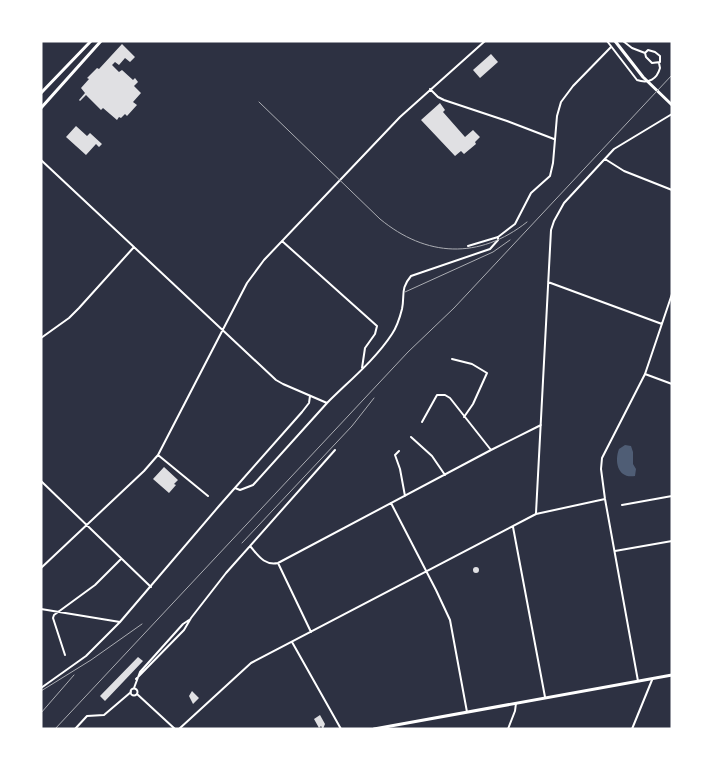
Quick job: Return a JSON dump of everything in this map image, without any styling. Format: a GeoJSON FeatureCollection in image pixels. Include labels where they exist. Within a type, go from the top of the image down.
{"type":"FeatureCollection","features":[{"type":"Feature","properties":{"kind":"main road"},"geometry":{"type":"LineString","coordinates":[[41,93],[91,41]]}},
{"type":"Feature","properties":{"kind":"main road"},"geometry":{"type":"LineString","coordinates":[[41,108],[101,41]]}},
{"type":"Feature","properties":{"kind":"main road"},"geometry":{"type":"LineString","coordinates":[[616,41],[643,76],[672,105]]}},
{"type":"Feature","properties":{"kind":"main road"},"geometry":{"type":"LineString","coordinates":[[374,729],[672,675]]}},
{"type":"Feature","properties":{"kind":"street"},"geometry":{"type":"LineString","coordinates":[[41,568],[144,471],[158,455],[252,274],[400,116],[485,41]]}},
{"type":"Feature","properties":{"kind":"street"},"geometry":{"type":"LineString","coordinates":[[607,41],[634,76],[641,81],[650,81],[655,78],[660,68],[658,63],[661,59],[659,54],[651,50],[645,52],[632,48],[623,41]]}},
{"type":"Feature","properties":{"kind":"street"},"geometry":{"type":"LineString","coordinates":[[468,246],[498,237],[515,224],[531,193],[550,176],[553,163],[556,116],[561,102],[573,86],[611,47]]}},
{"type":"Feature","properties":{"kind":"street"},"geometry":{"type":"LineString","coordinates":[[645,52],[650,62],[658,63]]}},
{"type":"Feature","properties":{"kind":"street"},"geometry":{"type":"LineString","coordinates":[[430,89],[444,100],[555,139]]}},
{"type":"Feature","properties":{"kind":"street"},"geometry":{"type":"LineString","coordinates":[[536,514],[551,230],[554,221],[564,203],[614,149],[672,114]]}},
{"type":"Feature","properties":{"kind":"street"},"geometry":{"type":"LineString","coordinates":[[604,159],[624,171],[672,190]]}},
{"type":"Feature","properties":{"kind":"street"},"geometry":{"type":"LineString","coordinates":[[41,160],[276,380],[310,396],[322,399],[327,403]]}},
{"type":"Feature","properties":{"kind":"street"},"geometry":{"type":"LineString","coordinates":[[235,488],[240,490],[252,484],[393,333],[402,308],[405,283],[411,276],[490,249],[498,240],[498,237]]}},
{"type":"Feature","properties":{"kind":"street"},"geometry":{"type":"LineString","coordinates":[[282,241],[377,326],[375,334],[365,348],[362,368]]}},
{"type":"Feature","properties":{"kind":"street"},"geometry":{"type":"LineString","coordinates":[[41,338],[69,318],[134,247]]}},
{"type":"Feature","properties":{"kind":"street"},"geometry":{"type":"LineString","coordinates":[[548,282],[662,324]]}},
{"type":"Feature","properties":{"kind":"street"},"geometry":{"type":"LineString","coordinates":[[638,681],[601,469],[602,458],[645,374],[672,294]]}},
{"type":"Feature","properties":{"kind":"street"},"geometry":{"type":"LineString","coordinates":[[452,359],[472,364],[487,373],[473,404],[464,417]]}},
{"type":"Feature","properties":{"kind":"street"},"geometry":{"type":"LineString","coordinates":[[645,374],[672,384]]}},
{"type":"Feature","properties":{"kind":"street"},"geometry":{"type":"LineString","coordinates":[[422,422],[437,395],[442,394],[450,398],[491,450]]}},
{"type":"Feature","properties":{"kind":"street"},"geometry":{"type":"LineString","coordinates":[[41,688],[86,656],[120,622],[302,412],[309,403],[310,396]]}},
{"type":"Feature","properties":{"kind":"street"},"geometry":{"type":"LineString","coordinates":[[250,546],[264,561],[269,564],[278,563],[541,425]]}},
{"type":"Feature","properties":{"kind":"street"},"geometry":{"type":"LineString","coordinates":[[411,438],[432,456],[445,475]]}},
{"type":"Feature","properties":{"kind":"street"},"geometry":{"type":"LineString","coordinates":[[136,679],[184,630],[226,573],[336,450]]}},
{"type":"Feature","properties":{"kind":"street"},"geometry":{"type":"LineString","coordinates":[[399,451],[395,455],[400,469],[405,496]]}},
{"type":"Feature","properties":{"kind":"street"},"geometry":{"type":"LineString","coordinates":[[158,455],[208,496]]}},
{"type":"Feature","properties":{"kind":"street"},"geometry":{"type":"LineString","coordinates":[[41,481],[151,587]]}},
{"type":"Feature","properties":{"kind":"street"},"geometry":{"type":"LineString","coordinates":[[622,505],[672,496]]}},
{"type":"Feature","properties":{"kind":"street"},"geometry":{"type":"LineString","coordinates":[[179,729],[250,663],[536,514],[605,499]]}},
{"type":"Feature","properties":{"kind":"street"},"geometry":{"type":"LineString","coordinates":[[392,503],[450,620],[467,712]]}},
{"type":"Feature","properties":{"kind":"street"},"geometry":{"type":"LineString","coordinates":[[514,526],[545,697]]}},
{"type":"Feature","properties":{"kind":"street"},"geometry":{"type":"LineString","coordinates":[[615,551],[672,541]]}},
{"type":"Feature","properties":{"kind":"street"},"geometry":{"type":"LineString","coordinates":[[65,655],[53,618],[56,612],[95,585],[122,559]]}},
{"type":"Feature","properties":{"kind":"street"},"geometry":{"type":"LineString","coordinates":[[278,563],[312,632]]}},
{"type":"Feature","properties":{"kind":"street"},"geometry":{"type":"LineString","coordinates":[[41,609],[120,622]]}},
{"type":"Feature","properties":{"kind":"street"},"geometry":{"type":"LineString","coordinates":[[74,729],[87,716],[106,714],[131,692],[140,672],[183,624],[191,618]]}},
{"type":"Feature","properties":{"kind":"street"},"geometry":{"type":"LineString","coordinates":[[292,642],[341,729]]}},
{"type":"Feature","properties":{"kind":"street"},"geometry":{"type":"LineString","coordinates":[[632,729],[652,678]]}},
{"type":"Feature","properties":{"kind":"street"},"geometry":{"type":"LineString","coordinates":[[134,688],[137,689],[137,694]]}},
{"type":"Feature","properties":{"kind":"street"},"geometry":{"type":"LineString","coordinates":[[131,692],[134,695],[137,694],[175,729]]}},
{"type":"Feature","properties":{"kind":"street"},"geometry":{"type":"LineString","coordinates":[[508,729],[515,711],[516,702]]}},
{"type":"Feature","properties":{"kind":"water"},"geometry":{"type":"Polygon","coordinates":[[[625,445],[631,446],[633,452],[633,464],[636,469],[635,476],[625,475],[617,464],[619,449],[625,445]]]}},
{"type":"Feature","properties":{"kind":"building"},"geometry":{"type":"Polygon","coordinates":[[[122,44],[135,57],[130,62],[125,58],[119,65],[115,62],[112,65],[119,72],[122,70],[133,80],[135,78],[138,82],[134,86],[141,93],[133,102],[137,105],[127,116],[125,114],[117,120],[103,108],[101,110],[86,95],[79,100],[85,93],[81,88],[89,79],[87,78],[97,68],[99,69],[122,44]]]}},
{"type":"Feature","properties":{"kind":"building"},"geometry":{"type":"Polygon","coordinates":[[[491,54],[498,62],[480,78],[473,70],[491,54]]]}},
{"type":"Feature","properties":{"kind":"building"},"geometry":{"type":"Polygon","coordinates":[[[440,103],[445,110],[443,112],[465,137],[473,130],[480,137],[475,142],[476,144],[464,154],[461,151],[455,156],[421,120],[440,103]]]}},
{"type":"Feature","properties":{"kind":"building"},"geometry":{"type":"Polygon","coordinates":[[[76,126],[87,136],[90,133],[102,144],[99,147],[96,144],[86,155],[66,137],[76,126]]]}},
{"type":"Feature","properties":{"kind":"building"},"geometry":{"type":"Polygon","coordinates":[[[164,467],[178,480],[169,493],[153,479],[164,467]]]}},
{"type":"Feature","properties":{"kind":"building"},"geometry":{"type":"Polygon","coordinates":[[[476,567],[479,570],[476,573],[473,570],[476,567]]]}},
{"type":"Feature","properties":{"kind":"building"},"geometry":{"type":"Polygon","coordinates":[[[138,657],[143,661],[105,701],[100,696],[138,657]]]}},
{"type":"Feature","properties":{"kind":"building"},"geometry":{"type":"Polygon","coordinates":[[[192,691],[199,698],[193,704],[189,696],[192,691]]]}},
{"type":"Feature","properties":{"kind":"building"},"geometry":{"type":"Polygon","coordinates":[[[320,715],[325,724],[323,729],[321,726],[319,728],[314,719],[320,715]]]}},
{"type":"Feature","properties":{"kind":"railway"},"geometry":{"type":"LineString","coordinates":[[55,729],[408,352],[454,308],[672,75]]}},
{"type":"Feature","properties":{"kind":"railway"},"geometry":{"type":"LineString","coordinates":[[259,102],[380,219],[398,232],[416,241],[434,247],[472,248],[490,243],[509,234],[527,222]]}},
{"type":"Feature","properties":{"kind":"railway"},"geometry":{"type":"LineString","coordinates":[[405,292],[493,252],[510,240]]}},
{"type":"Feature","properties":{"kind":"railway"},"geometry":{"type":"LineString","coordinates":[[242,543],[352,426],[374,398]]}},
{"type":"Feature","properties":{"kind":"railway"},"geometry":{"type":"LineString","coordinates":[[41,691],[91,660],[142,624]]}},
{"type":"Feature","properties":{"kind":"railway"},"geometry":{"type":"LineString","coordinates":[[41,713],[74,675]]}}]}
